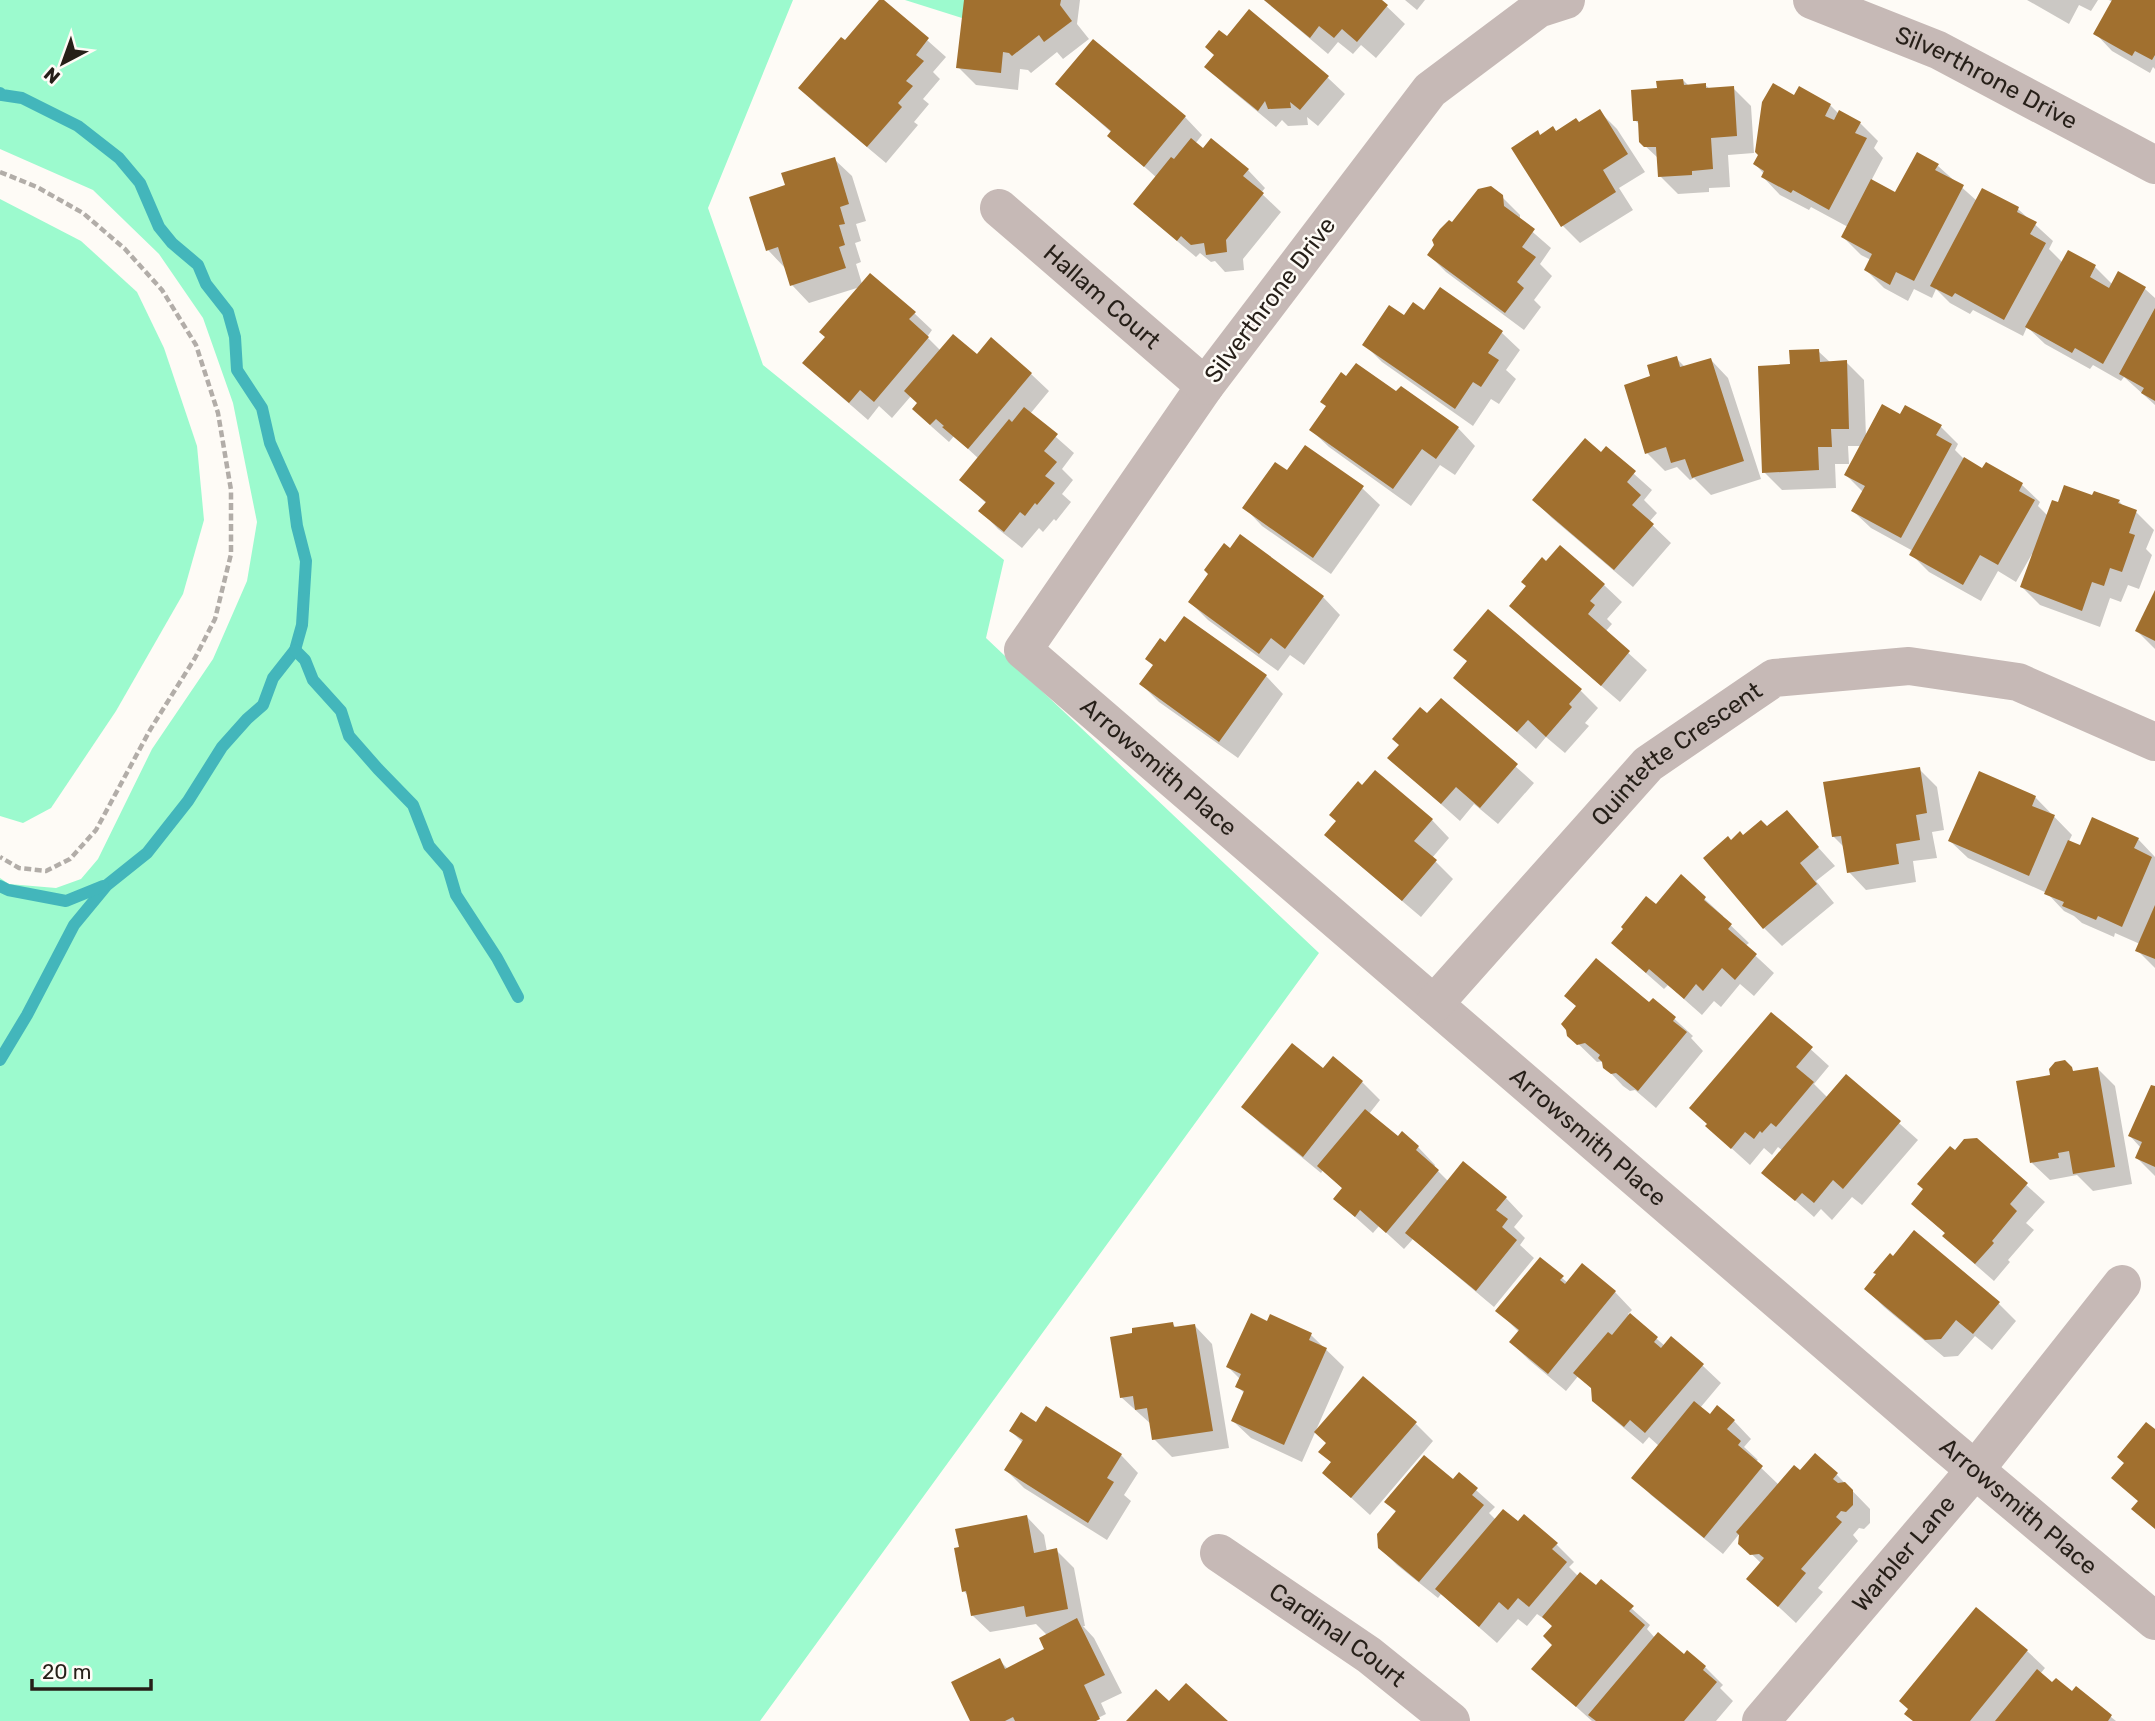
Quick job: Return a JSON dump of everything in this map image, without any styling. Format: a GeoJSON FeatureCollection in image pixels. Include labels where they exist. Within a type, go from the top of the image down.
{"type":"FeatureCollection","features":[{"type":"Feature","properties":{"kind":"street","name":"Silverthrone Drive"},"geometry":{"type":"LineString","coordinates":[[1023,650],[1205,386],[1430,90],[1538,9],[1566,0]]}},
{"type":"Feature","properties":{"kind":"street","name":"Silverthrone Drive"},"geometry":{"type":"LineString","coordinates":[[1812,0],[1938,50],[2155,165]]}},
{"type":"Feature","properties":{"kind":"street","name":"Hallam Court"},"geometry":{"type":"LineString","coordinates":[[999,208],[1205,386]]}},
{"type":"Feature","properties":{"kind":"street","name":"Arrowsmith Place"},"geometry":{"type":"LineString","coordinates":[[1023,650],[1975,1470],[2155,1621]]}},
{"type":"Feature","properties":{"kind":"street","name":"Quintette Crescent"},"geometry":{"type":"LineString","coordinates":[[1434,1004],[1648,764],[1774,678],[1909,666],[2018,682],[2155,742]]}},
{"type":"Feature","properties":{"kind":"street","name":"Warbler Lane"},"geometry":{"type":"LineString","coordinates":[[1760,1721],[1975,1470],[2122,1284]]}},
{"type":"Feature","properties":{"kind":"street","name":"Cardinal Court"},"geometry":{"type":"LineString","coordinates":[[1219,1553],[1369,1655],[1451,1721]]}},
{"type":"Feature","properties":{"kind":"path"},"geometry":{"type":"LineString","coordinates":[[0,172],[37,187],[83,214],[125,249],[162,290],[196,345],[218,412],[231,489],[231,554],[215,619],[195,658],[149,730],[96,830],[70,859],[47,871],[19,868],[0,857]]}},
{"type":"Feature","properties":{"kind":"green space"},"geometry":{"type":"Polygon","coordinates":[[[0,0],[793,0],[708,208],[763,365],[1004,560],[986,638],[1319,953],[760,1721],[0,1721],[0,878],[9,884],[56,888],[81,879],[98,859],[152,749],[213,659],[247,581],[257,522],[233,403],[203,318],[159,254],[93,190],[0,149],[0,0]]]}},
{"type":"Feature","properties":{"kind":"green space"},"geometry":{"type":"Polygon","coordinates":[[[905,0],[1003,0],[981,24],[905,0]]]}},
{"type":"Feature","properties":{"kind":"green space"},"geometry":{"type":"Polygon","coordinates":[[[0,199],[81,241],[137,292],[164,348],[197,446],[204,520],[183,594],[116,711],[51,808],[23,823],[0,816],[0,199]]]}},
{"type":"Feature","properties":{"kind":"building"},"geometry":{"type":"Polygon","coordinates":[[[879,0],[884,0],[929,38],[916,55],[924,61],[906,81],[913,86],[898,103],[902,107],[867,147],[798,88],[841,37],[845,40],[879,0]]]}},
{"type":"Feature","properties":{"kind":"building"},"geometry":{"type":"Polygon","coordinates":[[[964,0],[1061,0],[1060,5],[1072,21],[1044,42],[1039,35],[1012,56],[1003,52],[1001,73],[956,68],[964,0]]]}},
{"type":"Feature","properties":{"kind":"building"},"geometry":{"type":"Polygon","coordinates":[[[1264,0],[1382,0],[1388,5],[1357,42],[1342,29],[1334,38],[1319,26],[1310,38],[1264,0]]]}},
{"type":"Feature","properties":{"kind":"building"},"geometry":{"type":"Polygon","coordinates":[[[2112,0],[2155,0],[2155,55],[2152,60],[2135,51],[2132,56],[2093,34],[2112,0]]]}},
{"type":"Feature","properties":{"kind":"building"},"geometry":{"type":"Polygon","coordinates":[[[1249,9],[1329,76],[1300,110],[1290,102],[1291,108],[1268,109],[1265,101],[1258,111],[1204,67],[1214,55],[1205,47],[1219,30],[1227,36],[1249,9]]]}},
{"type":"Feature","properties":{"kind":"building"},"geometry":{"type":"Polygon","coordinates":[[[1093,39],[1186,116],[1144,167],[1107,136],[1111,131],[1055,84],[1093,39]]]}},
{"type":"Feature","properties":{"kind":"building"},"geometry":{"type":"Polygon","coordinates":[[[1683,79],[1684,85],[1706,83],[1706,88],[1734,86],[1737,136],[1711,138],[1713,169],[1692,171],[1692,175],[1658,177],[1656,147],[1644,147],[1639,142],[1638,121],[1633,121],[1631,90],[1657,88],[1656,81],[1683,79]]]}},
{"type":"Feature","properties":{"kind":"building"},"geometry":{"type":"Polygon","coordinates":[[[1773,83],[1794,95],[1799,86],[1831,104],[1825,116],[1834,120],[1839,110],[1861,122],[1855,133],[1867,138],[1829,210],[1793,190],[1791,193],[1761,177],[1764,171],[1753,164],[1758,155],[1755,152],[1762,102],[1773,83]]]}},
{"type":"Feature","properties":{"kind":"building"},"geometry":{"type":"Polygon","coordinates":[[[1600,109],[1628,154],[1603,170],[1616,192],[1561,227],[1511,148],[1538,130],[1540,135],[1553,126],[1556,131],[1576,118],[1579,122],[1600,109]]]}},
{"type":"Feature","properties":{"kind":"building"},"geometry":{"type":"Polygon","coordinates":[[[1191,138],[1203,148],[1211,138],[1249,169],[1243,176],[1264,193],[1226,240],[1227,252],[1206,255],[1204,243],[1191,245],[1181,236],[1177,241],[1133,204],[1171,157],[1174,159],[1191,138]]]}},
{"type":"Feature","properties":{"kind":"building"},"geometry":{"type":"Polygon","coordinates":[[[1917,152],[1939,164],[1935,170],[1964,185],[1914,281],[1896,272],[1890,285],[1864,270],[1872,254],[1841,237],[1871,179],[1895,192],[1917,152]]]}},
{"type":"Feature","properties":{"kind":"building"},"geometry":{"type":"Polygon","coordinates":[[[835,157],[849,204],[840,207],[845,224],[839,225],[845,245],[839,247],[846,268],[790,286],[778,247],[766,251],[749,197],[785,185],[781,173],[835,157]]]}},
{"type":"Feature","properties":{"kind":"building"},"geometry":{"type":"Polygon","coordinates":[[[1491,186],[1503,195],[1504,206],[1535,229],[1522,247],[1536,257],[1517,282],[1524,288],[1505,313],[1427,255],[1434,245],[1432,240],[1440,229],[1449,220],[1452,222],[1478,189],[1491,186]]]}},
{"type":"Feature","properties":{"kind":"building"},"geometry":{"type":"Polygon","coordinates":[[[1982,188],[2019,207],[2017,212],[2037,222],[2030,234],[2046,243],[2004,320],[1955,293],[1952,297],[1930,286],[1982,188]]]}},
{"type":"Feature","properties":{"kind":"building"},"geometry":{"type":"Polygon","coordinates":[[[2068,250],[2096,265],[2090,277],[2109,288],[2118,271],[2146,287],[2103,364],[2075,348],[2072,353],[2025,327],[2068,250]]]}},
{"type":"Feature","properties":{"kind":"building"},"geometry":{"type":"Polygon","coordinates":[[[870,273],[916,312],[909,319],[929,337],[874,402],[860,390],[849,403],[802,363],[825,337],[819,332],[870,273]]]}},
{"type":"Feature","properties":{"kind":"building"},"geometry":{"type":"Polygon","coordinates":[[[1440,287],[1503,331],[1488,353],[1499,360],[1481,387],[1473,382],[1455,409],[1362,345],[1389,305],[1404,315],[1413,302],[1424,310],[1440,287]]]}},
{"type":"Feature","properties":{"kind":"building"},"geometry":{"type":"Polygon","coordinates":[[[2155,308],[2155,401],[2141,393],[2144,388],[2119,374],[2155,308]]]}},
{"type":"Feature","properties":{"kind":"building"},"geometry":{"type":"Polygon","coordinates":[[[953,334],[977,354],[991,337],[1032,373],[968,449],[936,419],[930,425],[912,409],[917,403],[904,391],[953,334]]]}},
{"type":"Feature","properties":{"kind":"building"},"geometry":{"type":"Polygon","coordinates":[[[1819,349],[1820,362],[1847,360],[1849,429],[1831,429],[1832,447],[1818,447],[1819,470],[1762,473],[1758,366],[1790,364],[1789,350],[1819,349]]]}},
{"type":"Feature","properties":{"kind":"building"},"geometry":{"type":"Polygon","coordinates":[[[1677,356],[1680,367],[1711,358],[1744,461],[1692,478],[1685,459],[1671,463],[1666,447],[1645,454],[1624,385],[1650,376],[1647,365],[1677,356]]]}},
{"type":"Feature","properties":{"kind":"building"},"geometry":{"type":"Polygon","coordinates":[[[1356,363],[1396,391],[1401,386],[1459,427],[1436,459],[1422,449],[1393,489],[1309,430],[1326,406],[1320,402],[1341,372],[1346,376],[1356,363]]]}},
{"type":"Feature","properties":{"kind":"building"},"geometry":{"type":"Polygon","coordinates":[[[1882,404],[1900,414],[1905,405],[1942,425],[1936,435],[1952,444],[1901,538],[1851,511],[1865,486],[1844,475],[1882,404]]]}},
{"type":"Feature","properties":{"kind":"building"},"geometry":{"type":"Polygon","coordinates":[[[1024,407],[1058,434],[1044,451],[1057,462],[1045,476],[1055,483],[1037,505],[1035,503],[1025,516],[1020,512],[1004,532],[978,511],[986,502],[959,480],[1009,419],[1012,422],[1024,407]]]}},
{"type":"Feature","properties":{"kind":"building"},"geometry":{"type":"Polygon","coordinates":[[[1585,438],[1601,452],[1606,446],[1636,471],[1627,482],[1641,495],[1632,505],[1654,524],[1614,570],[1532,500],[1585,438]]]}},
{"type":"Feature","properties":{"kind":"building"},"geometry":{"type":"Polygon","coordinates":[[[1305,445],[1364,486],[1313,558],[1242,508],[1275,462],[1287,470],[1305,445]]]}},
{"type":"Feature","properties":{"kind":"building"},"geometry":{"type":"Polygon","coordinates":[[[1964,457],[1982,468],[1986,462],[2023,483],[2019,491],[2035,500],[1998,565],[1980,555],[1963,585],[1909,555],[1964,457]]]}},
{"type":"Feature","properties":{"kind":"building"},"geometry":{"type":"Polygon","coordinates":[[[2064,485],[2092,495],[2094,491],[2120,500],[2118,503],[2137,510],[2129,533],[2135,535],[2122,572],[2110,568],[2104,586],[2092,582],[2082,611],[2020,587],[2052,500],[2058,502],[2064,485]]]}},
{"type":"Feature","properties":{"kind":"building"},"geometry":{"type":"Polygon","coordinates":[[[1240,534],[1324,596],[1285,649],[1271,638],[1259,654],[1188,602],[1208,574],[1204,570],[1224,543],[1230,548],[1240,534]]]}},
{"type":"Feature","properties":{"kind":"building"},"geometry":{"type":"Polygon","coordinates":[[[1560,545],[1605,584],[1590,601],[1595,605],[1588,614],[1630,651],[1601,686],[1509,606],[1526,586],[1521,582],[1542,557],[1546,561],[1560,545]]]}},
{"type":"Feature","properties":{"kind":"building"},"geometry":{"type":"Polygon","coordinates":[[[2155,590],[2155,641],[2135,631],[2155,590]]]}},
{"type":"Feature","properties":{"kind":"building"},"geometry":{"type":"Polygon","coordinates":[[[1488,609],[1582,689],[1569,704],[1572,707],[1546,737],[1528,720],[1517,732],[1453,678],[1467,661],[1453,650],[1488,609]]]}},
{"type":"Feature","properties":{"kind":"building"},"geometry":{"type":"Polygon","coordinates":[[[1184,616],[1267,675],[1219,742],[1139,684],[1153,665],[1145,659],[1160,638],[1165,642],[1184,616]]]}},
{"type":"Feature","properties":{"kind":"building"},"geometry":{"type":"Polygon","coordinates":[[[1441,698],[1518,764],[1480,808],[1456,787],[1441,804],[1387,758],[1399,745],[1392,739],[1420,707],[1427,713],[1441,698]]]}},
{"type":"Feature","properties":{"kind":"building"},"geometry":{"type":"Polygon","coordinates":[[[1920,767],[1927,813],[1916,815],[1920,840],[1896,844],[1899,864],[1847,873],[1841,836],[1832,837],[1823,782],[1920,767]]]}},
{"type":"Feature","properties":{"kind":"building"},"geometry":{"type":"Polygon","coordinates":[[[1375,770],[1433,819],[1414,841],[1437,860],[1402,901],[1324,835],[1336,821],[1329,815],[1358,781],[1362,785],[1375,770]]]}},
{"type":"Feature","properties":{"kind":"building"},"geometry":{"type":"Polygon","coordinates":[[[1979,771],[2036,796],[2032,806],[2055,815],[2029,876],[1948,841],[1979,771]]]}},
{"type":"Feature","properties":{"kind":"building"},"geometry":{"type":"Polygon","coordinates":[[[1787,810],[1819,847],[1800,863],[1817,884],[1763,929],[1703,858],[1728,836],[1731,840],[1740,831],[1743,835],[1761,820],[1767,826],[1787,810]]]}},
{"type":"Feature","properties":{"kind":"building"},"geometry":{"type":"Polygon","coordinates":[[[2092,817],[2139,838],[2134,848],[2152,857],[2122,927],[2098,916],[2096,920],[2062,906],[2064,902],[2044,894],[2068,840],[2080,845],[2092,817]]]}},
{"type":"Feature","properties":{"kind":"building"},"geometry":{"type":"Polygon","coordinates":[[[1681,874],[1706,897],[1704,900],[1732,924],[1728,929],[1757,954],[1735,980],[1722,968],[1703,991],[1696,984],[1684,999],[1649,969],[1646,973],[1611,943],[1646,896],[1656,904],[1681,874]]]}},
{"type":"Feature","properties":{"kind":"building"},"geometry":{"type":"Polygon","coordinates":[[[2155,905],[2155,959],[2135,951],[2155,905]]]}},
{"type":"Feature","properties":{"kind":"building"},"geometry":{"type":"Polygon","coordinates":[[[1596,958],[1649,1002],[1653,998],[1676,1017],[1673,1021],[1687,1032],[1638,1091],[1616,1073],[1611,1074],[1603,1068],[1598,1058],[1600,1055],[1585,1043],[1577,1045],[1567,1036],[1561,1024],[1576,1006],[1564,996],[1596,958]]]}},
{"type":"Feature","properties":{"kind":"building"},"geometry":{"type":"Polygon","coordinates":[[[1771,1012],[1813,1047],[1796,1067],[1814,1082],[1776,1127],[1771,1123],[1754,1139],[1745,1132],[1731,1149],[1689,1108],[1771,1012]]]}},
{"type":"Feature","properties":{"kind":"building"},"geometry":{"type":"Polygon","coordinates":[[[1292,1043],[1323,1068],[1333,1056],[1363,1081],[1303,1157],[1241,1107],[1292,1043]]]}},
{"type":"Feature","properties":{"kind":"building"},"geometry":{"type":"Polygon","coordinates":[[[2065,1060],[2073,1071],[2098,1067],[2115,1167],[2073,1174],[2069,1151],[2058,1153],[2059,1158],[2030,1163],[2016,1081],[2050,1075],[2049,1069],[2055,1062],[2065,1060]]]}},
{"type":"Feature","properties":{"kind":"building"},"geometry":{"type":"Polygon","coordinates":[[[1846,1074],[1901,1121],[1843,1189],[1833,1180],[1814,1203],[1802,1193],[1795,1201],[1761,1173],[1846,1074]]]}},
{"type":"Feature","properties":{"kind":"building"},"geometry":{"type":"Polygon","coordinates":[[[2151,1085],[2155,1086],[2155,1167],[2135,1158],[2142,1142],[2128,1136],[2151,1085]]]}},
{"type":"Feature","properties":{"kind":"building"},"geometry":{"type":"Polygon","coordinates":[[[1365,1109],[1398,1136],[1402,1131],[1419,1146],[1416,1150],[1439,1170],[1386,1233],[1360,1210],[1355,1217],[1333,1199],[1342,1188],[1317,1166],[1365,1109]]]}},
{"type":"Feature","properties":{"kind":"building"},"geometry":{"type":"Polygon","coordinates":[[[1977,1138],[2028,1183],[2010,1204],[2017,1211],[1975,1264],[1942,1236],[1945,1233],[1911,1204],[1923,1189],[1917,1184],[1950,1146],[1955,1150],[1964,1139],[1977,1138]]]}},
{"type":"Feature","properties":{"kind":"building"},"geometry":{"type":"Polygon","coordinates":[[[1463,1161],[1507,1197],[1496,1210],[1508,1219],[1502,1227],[1517,1240],[1476,1291],[1405,1233],[1463,1161]]]}},
{"type":"Feature","properties":{"kind":"building"},"geometry":{"type":"Polygon","coordinates":[[[1914,1230],[2000,1302],[1973,1334],[1956,1320],[1941,1339],[1925,1340],[1864,1289],[1876,1274],[1873,1273],[1890,1253],[1893,1256],[1914,1230]]]}},
{"type":"Feature","properties":{"kind":"building"},"geometry":{"type":"Polygon","coordinates":[[[1540,1257],[1564,1276],[1560,1280],[1565,1284],[1582,1263],[1616,1291],[1548,1374],[1509,1342],[1519,1330],[1495,1311],[1540,1257]]]}},
{"type":"Feature","properties":{"kind":"building"},"geometry":{"type":"Polygon","coordinates":[[[1251,1313],[1267,1321],[1270,1314],[1312,1333],[1309,1340],[1327,1348],[1284,1445],[1231,1421],[1244,1391],[1235,1387],[1241,1374],[1226,1367],[1251,1313]]]}},
{"type":"Feature","properties":{"kind":"building"},"geometry":{"type":"Polygon","coordinates":[[[1630,1313],[1658,1337],[1654,1342],[1661,1348],[1671,1336],[1704,1364],[1645,1433],[1630,1420],[1624,1427],[1592,1401],[1591,1388],[1573,1373],[1608,1332],[1612,1335],[1630,1313]]]}},
{"type":"Feature","properties":{"kind":"building"},"geometry":{"type":"Polygon","coordinates":[[[1173,1322],[1174,1327],[1195,1324],[1213,1431],[1152,1440],[1147,1408],[1135,1410],[1133,1396],[1120,1398],[1110,1337],[1132,1333],[1132,1328],[1173,1322]]]}},
{"type":"Feature","properties":{"kind":"building"},"geometry":{"type":"Polygon","coordinates":[[[1363,1376],[1417,1422],[1351,1498],[1322,1473],[1331,1462],[1318,1452],[1326,1443],[1314,1432],[1363,1376]]]}},
{"type":"Feature","properties":{"kind":"building"},"geometry":{"type":"Polygon","coordinates":[[[1694,1401],[1710,1414],[1717,1405],[1735,1420],[1727,1429],[1741,1441],[1738,1445],[1763,1466],[1704,1538],[1631,1478],[1694,1401]]]}},
{"type":"Feature","properties":{"kind":"building"},"geometry":{"type":"Polygon","coordinates":[[[1046,1406],[1122,1454],[1107,1478],[1114,1482],[1088,1523],[1004,1470],[1023,1440],[1009,1431],[1021,1412],[1036,1422],[1046,1406]]]}},
{"type":"Feature","properties":{"kind":"building"},"geometry":{"type":"Polygon","coordinates":[[[2146,1422],[2155,1429],[2155,1529],[2131,1509],[2138,1501],[2111,1478],[2124,1463],[2117,1457],[2146,1422]]]}},
{"type":"Feature","properties":{"kind":"building"},"geometry":{"type":"Polygon","coordinates":[[[1815,1453],[1838,1473],[1833,1479],[1838,1483],[1845,1482],[1853,1490],[1853,1505],[1836,1517],[1842,1522],[1801,1569],[1806,1573],[1778,1607],[1746,1579],[1764,1558],[1759,1554],[1750,1555],[1738,1544],[1739,1535],[1736,1532],[1794,1465],[1800,1470],[1815,1453]]]}},
{"type":"Feature","properties":{"kind":"building"},"geometry":{"type":"Polygon","coordinates":[[[1424,1455],[1453,1479],[1459,1472],[1478,1488],[1472,1495],[1484,1505],[1419,1582],[1378,1548],[1377,1534],[1396,1511],[1384,1502],[1424,1455]]]}},
{"type":"Feature","properties":{"kind":"building"},"geometry":{"type":"Polygon","coordinates":[[[1503,1509],[1518,1521],[1524,1514],[1558,1543],[1552,1549],[1567,1562],[1529,1607],[1518,1598],[1508,1610],[1499,1602],[1479,1627],[1435,1589],[1503,1509]]]}},
{"type":"Feature","properties":{"kind":"building"},"geometry":{"type":"Polygon","coordinates":[[[1027,1515],[1034,1553],[1057,1548],[1068,1609],[1026,1617],[1024,1606],[971,1616],[966,1591],[962,1592],[954,1548],[959,1547],[955,1529],[1027,1515]]]}},
{"type":"Feature","properties":{"kind":"building"},"geometry":{"type":"Polygon","coordinates":[[[1580,1572],[1596,1585],[1601,1579],[1634,1606],[1629,1611],[1645,1625],[1576,1707],[1531,1669],[1552,1645],[1543,1636],[1552,1626],[1542,1617],[1580,1572]]]}},
{"type":"Feature","properties":{"kind":"building"},"geometry":{"type":"Polygon","coordinates":[[[1976,1607],[2028,1650],[1970,1721],[1913,1721],[1904,1714],[1908,1709],[1899,1701],[1976,1607]]]}},
{"type":"Feature","properties":{"kind":"building"},"geometry":{"type":"Polygon","coordinates":[[[1077,1618],[1105,1675],[1084,1685],[1100,1719],[1015,1721],[1013,1717],[1005,1721],[970,1721],[951,1682],[1000,1658],[1005,1669],[1044,1649],[1039,1638],[1077,1618]]]}},
{"type":"Feature","properties":{"kind":"building"},"geometry":{"type":"Polygon","coordinates":[[[1658,1632],[1684,1654],[1687,1650],[1706,1666],[1703,1670],[1717,1682],[1684,1721],[1596,1721],[1588,1715],[1658,1632]]]}},
{"type":"Feature","properties":{"kind":"building"},"geometry":{"type":"Polygon","coordinates":[[[2037,1669],[2052,1682],[2056,1678],[2072,1691],[2076,1686],[2112,1715],[2108,1721],[1995,1721],[2037,1669]]]}},
{"type":"Feature","properties":{"kind":"building"},"geometry":{"type":"Polygon","coordinates":[[[1186,1683],[1228,1721],[1126,1721],[1156,1689],[1169,1701],[1186,1683]]]}},
{"type":"Feature","properties":{"kind":"waterway"},"geometry":{"type":"LineString","coordinates":[[0,93],[22,98],[78,126],[119,158],[140,183],[159,227],[172,243],[198,265],[206,284],[228,312],[235,337],[237,370],[262,408],[270,443],[293,495],[306,561],[302,625],[295,650],[273,678],[263,705],[222,747],[188,801],[147,853],[107,885],[74,925],[0,1060]]}},
{"type":"Feature","properties":{"kind":"waterway"},"geometry":{"type":"LineString","coordinates":[[295,650],[305,660],[313,680],[341,711],[349,736],[413,805],[429,846],[448,868],[456,895],[497,958],[518,997]]}},
{"type":"Feature","properties":{"kind":"waterway"},"geometry":{"type":"LineString","coordinates":[[0,886],[8,890],[66,901],[103,886]]}}]}
